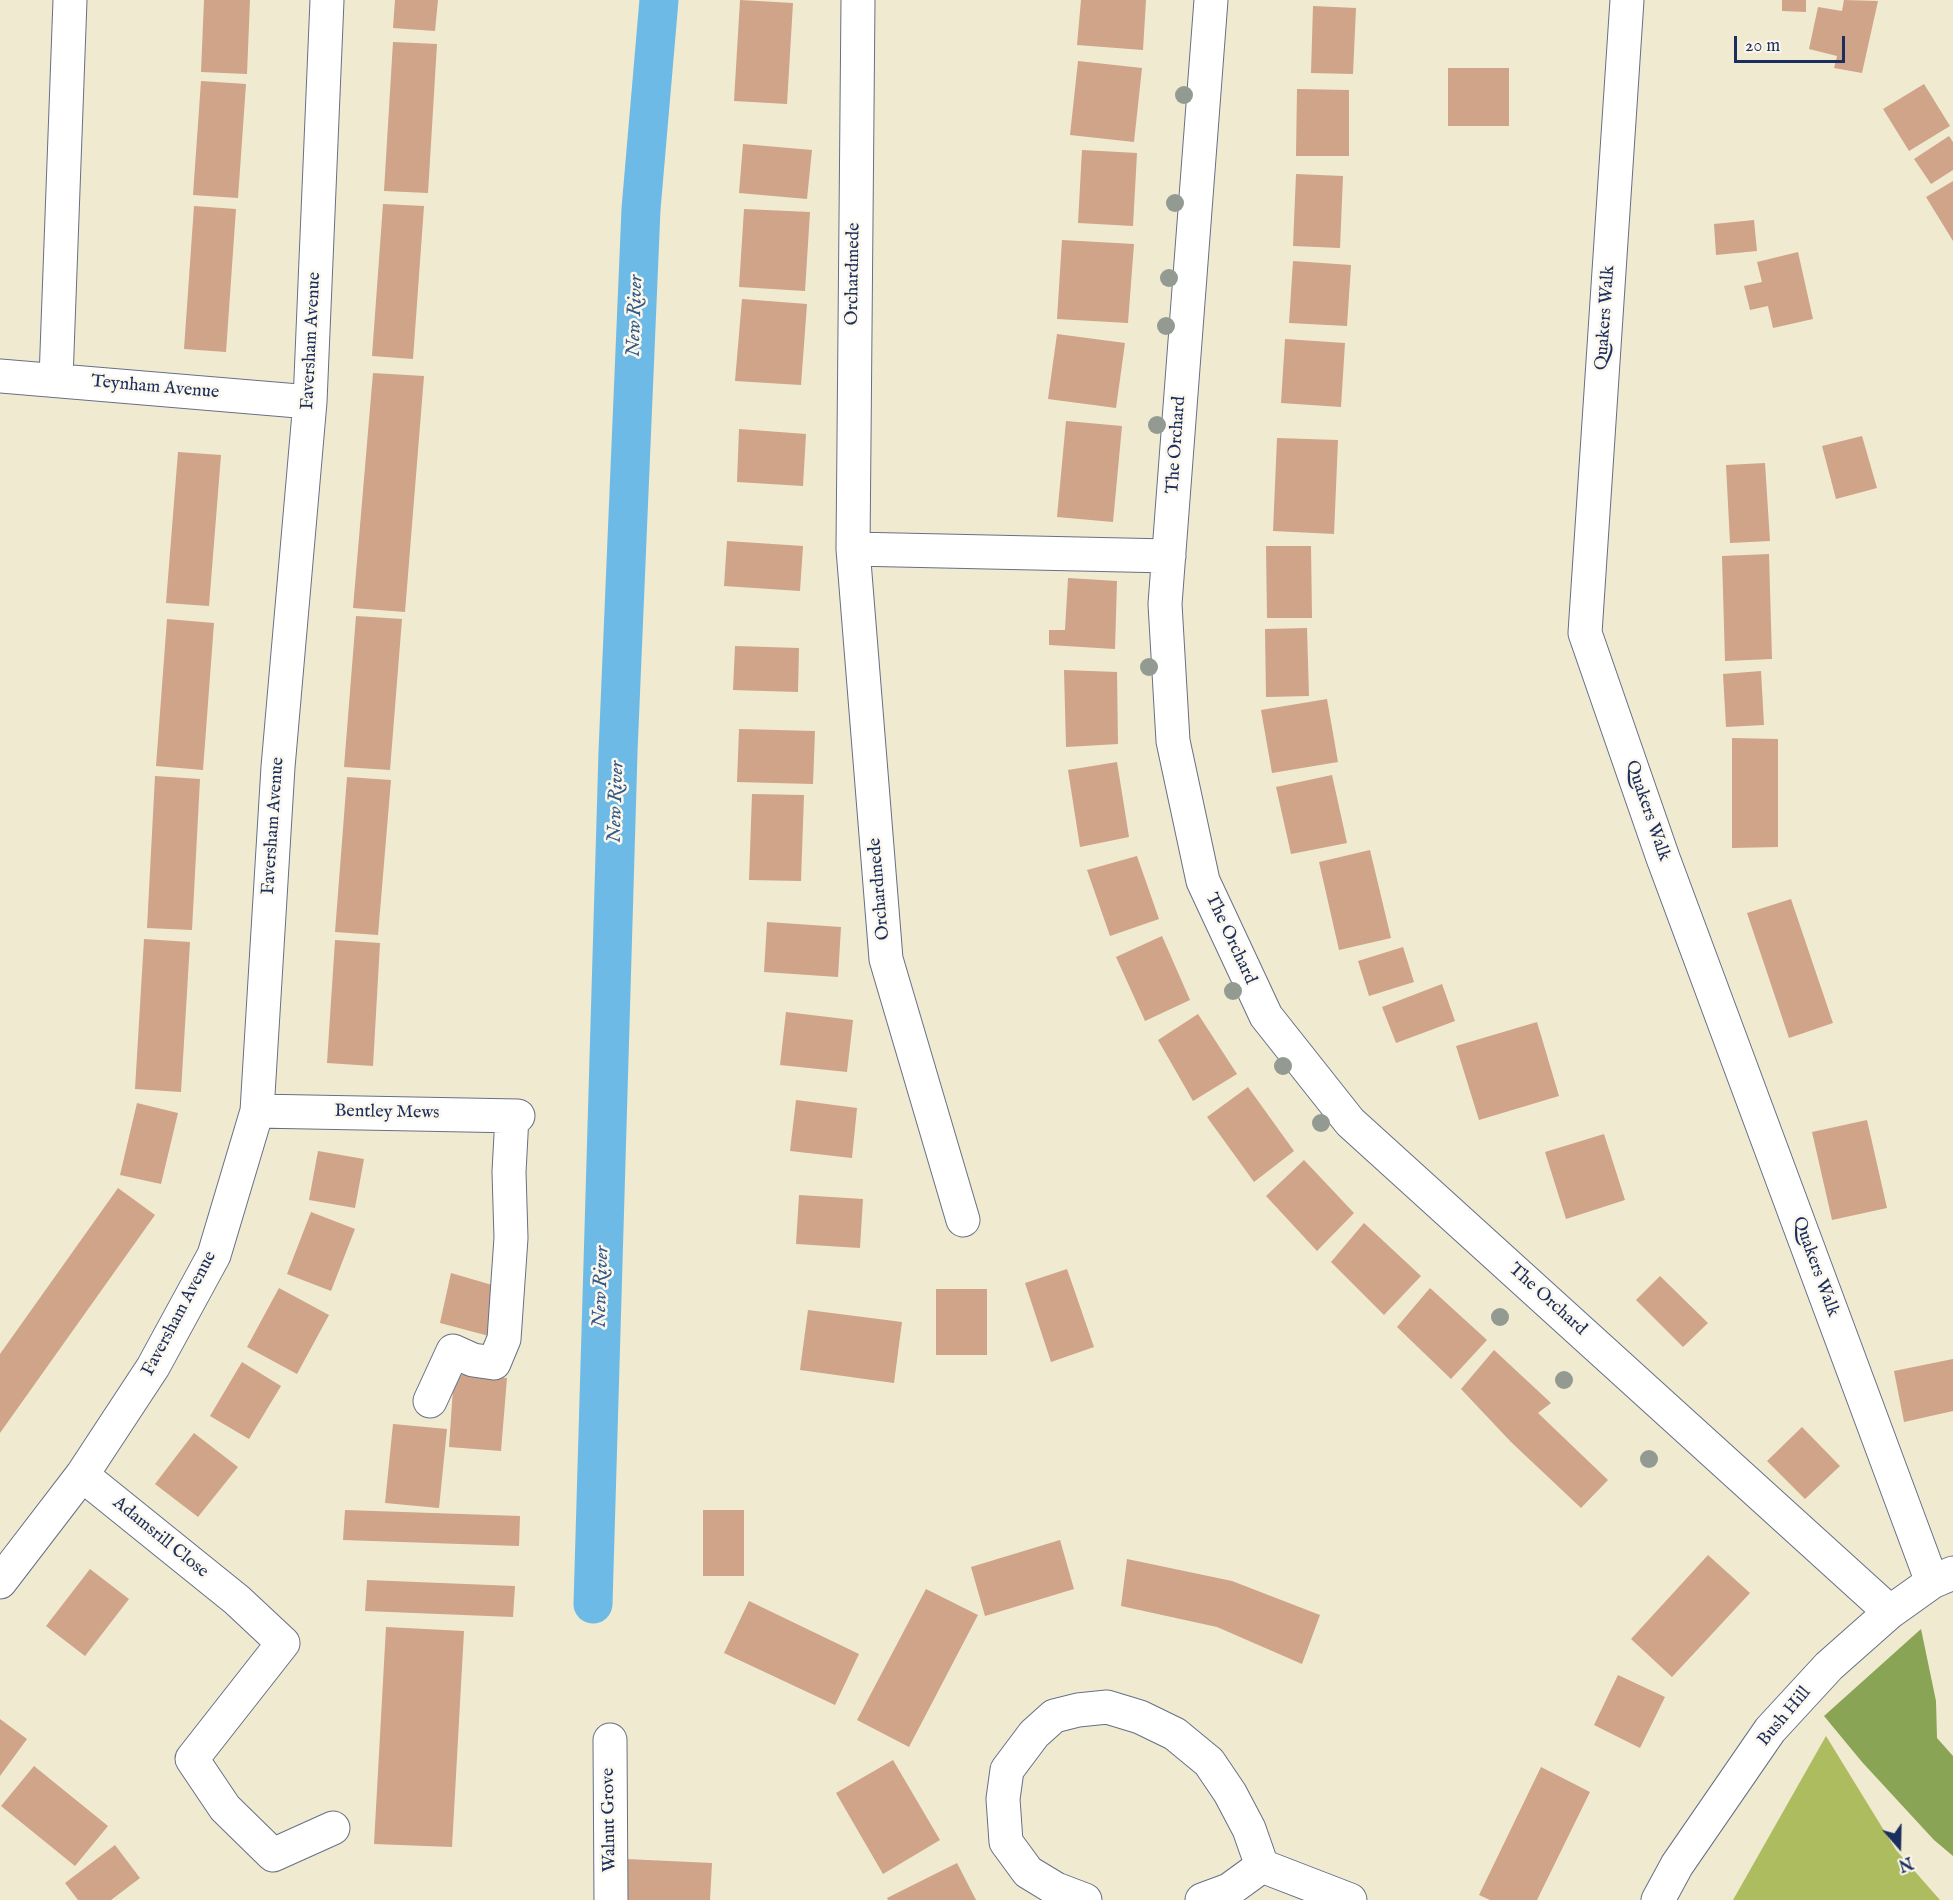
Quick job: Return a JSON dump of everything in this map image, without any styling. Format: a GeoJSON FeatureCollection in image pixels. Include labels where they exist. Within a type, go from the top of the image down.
{"type":"FeatureCollection","features":[{"type":"Feature","properties":{"kind":"street"},"geometry":{"type":"LineString","coordinates":[[56,379],[70,0]]}},
{"type":"Feature","properties":{"kind":"street","name":"Faversham Avenue"},"geometry":{"type":"LineString","coordinates":[[6,1562],[82,1475],[153,1367],[214,1255],[257,1111],[278,767],[310,402],[327,0]]}},
{"type":"Feature","properties":{"kind":"street","name":"Orchardmede"},"geometry":{"type":"LineString","coordinates":[[858,0],[853,549],[886,959],[963,1220]]}},
{"type":"Feature","properties":{"kind":"street","name":"The Orchard"},"geometry":{"type":"LineString","coordinates":[[1211,0],[1165,604],[1173,741],[1203,881],[1266,1016],[1350,1122],[1890,1612]]}},
{"type":"Feature","properties":{"kind":"street","name":"Quakers Walk"},"geometry":{"type":"LineString","coordinates":[[1627,0],[1585,633],[1663,858],[1942,1578]]}},
{"type":"Feature","properties":{"kind":"street","name":"Teynham Avenue"},"geometry":{"type":"LineString","coordinates":[[0,376],[310,402]]}},
{"type":"Feature","properties":{"kind":"street"},"geometry":{"type":"LineString","coordinates":[[853,549],[1169,556]]}},
{"type":"Feature","properties":{"kind":"street","name":"Bentley Mews"},"geometry":{"type":"LineString","coordinates":[[257,1111],[515,1116],[509,1172],[511,1238],[504,1339],[494,1363],[473,1360],[453,1351],[430,1401]]}},
{"type":"Feature","properties":{"kind":"street","name":"Adamsrill Close"},"geometry":{"type":"LineString","coordinates":[[82,1475],[237,1600],[283,1643],[192,1759],[225,1808],[273,1855],[333,1828]]}},
{"type":"Feature","properties":{"kind":"street","name":"Bush Hill"},"geometry":{"type":"LineString","coordinates":[[1658,1900],[1677,1865],[1770,1730],[1829,1666],[1890,1612],[1942,1578]]}},
{"type":"Feature","properties":{"kind":"street"},"geometry":{"type":"LineString","coordinates":[[1085,1900],[1056,1889],[1028,1872],[1006,1842],[1003,1799],[1007,1770],[1034,1734],[1054,1716],[1078,1710],[1107,1707],[1140,1717],[1175,1734],[1209,1762],[1230,1793],[1249,1829],[1262,1866],[1350,1900]]}},
{"type":"Feature","properties":{"kind":"street","name":"Walnut Grove"},"geometry":{"type":"LineString","coordinates":[[610,1740],[611,1900]]}},
{"type":"Feature","properties":{"kind":"street"},"geometry":{"type":"LineString","coordinates":[[1202,1900],[1228,1890],[1262,1866]]}},
{"type":"Feature","properties":{"kind":"green space"},"geometry":{"type":"Polygon","coordinates":[[[1921,1629],[1936,1701],[1937,1738],[1953,1756],[1953,1856],[1934,1840],[1862,1762],[1824,1716],[1921,1629]]]}},
{"type":"Feature","properties":{"kind":"green space"},"geometry":{"type":"Polygon","coordinates":[[[1826,1736],[1896,1850],[1940,1900],[1733,1900],[1826,1736]]]}},
{"type":"Feature","properties":{"kind":"building"},"geometry":{"type":"Polygon","coordinates":[[[204,0],[250,0],[247,74],[201,72],[204,0]]]}},
{"type":"Feature","properties":{"kind":"building"},"geometry":{"type":"Polygon","coordinates":[[[395,0],[438,0],[435,31],[393,28],[395,0]]]}},
{"type":"Feature","properties":{"kind":"building"},"geometry":{"type":"Polygon","coordinates":[[[740,0],[793,3],[787,104],[734,101],[740,0]]]}},
{"type":"Feature","properties":{"kind":"building"},"geometry":{"type":"Polygon","coordinates":[[[1081,0],[1146,0],[1143,50],[1077,45],[1081,0]]]}},
{"type":"Feature","properties":{"kind":"building"},"geometry":{"type":"Polygon","coordinates":[[[1782,0],[1806,0],[1806,12],[1782,11],[1782,0]]]}},
{"type":"Feature","properties":{"kind":"building"},"geometry":{"type":"Polygon","coordinates":[[[1844,0],[1878,1],[1862,73],[1834,68],[1837,56],[1809,49],[1818,7],[1842,11],[1844,0]]]}},
{"type":"Feature","properties":{"kind":"building"},"geometry":{"type":"Polygon","coordinates":[[[1313,6],[1356,8],[1353,74],[1311,73],[1313,6]]]}},
{"type":"Feature","properties":{"kind":"building"},"geometry":{"type":"Polygon","coordinates":[[[393,42],[437,44],[428,193],[384,191],[393,42]]]}},
{"type":"Feature","properties":{"kind":"building"},"geometry":{"type":"Polygon","coordinates":[[[1078,61],[1142,68],[1134,142],[1070,135],[1078,61]]]}},
{"type":"Feature","properties":{"kind":"building"},"geometry":{"type":"Polygon","coordinates":[[[1448,68],[1509,68],[1509,126],[1448,126],[1448,68]]]}},
{"type":"Feature","properties":{"kind":"building"},"geometry":{"type":"Polygon","coordinates":[[[201,81],[246,84],[238,198],[193,195],[201,81]]]}},
{"type":"Feature","properties":{"kind":"building"},"geometry":{"type":"Polygon","coordinates":[[[1924,84],[1950,126],[1909,151],[1883,109],[1924,84]]]}},
{"type":"Feature","properties":{"kind":"building"},"geometry":{"type":"Polygon","coordinates":[[[1297,89],[1349,90],[1349,156],[1296,156],[1297,89]]]}},
{"type":"Feature","properties":{"kind":"building"},"geometry":{"type":"Polygon","coordinates":[[[1949,136],[1953,142],[1953,170],[1931,184],[1914,159],[1949,136]]]}},
{"type":"Feature","properties":{"kind":"building"},"geometry":{"type":"Polygon","coordinates":[[[743,144],[812,150],[807,199],[739,193],[743,144]]]}},
{"type":"Feature","properties":{"kind":"building"},"geometry":{"type":"Polygon","coordinates":[[[1082,150],[1137,153],[1133,226],[1078,223],[1082,150]]]}},
{"type":"Feature","properties":{"kind":"building"},"geometry":{"type":"Polygon","coordinates":[[[1296,174],[1343,176],[1340,248],[1293,246],[1296,174]]]}},
{"type":"Feature","properties":{"kind":"building"},"geometry":{"type":"Polygon","coordinates":[[[1953,181],[1953,241],[1926,197],[1953,181]]]}},
{"type":"Feature","properties":{"kind":"building"},"geometry":{"type":"Polygon","coordinates":[[[383,204],[424,206],[413,359],[372,356],[383,204]]]}},
{"type":"Feature","properties":{"kind":"building"},"geometry":{"type":"Polygon","coordinates":[[[194,206],[236,209],[226,352],[184,349],[194,206]]]}},
{"type":"Feature","properties":{"kind":"building"},"geometry":{"type":"Polygon","coordinates":[[[744,209],[810,212],[805,291],[739,287],[744,209]]]}},
{"type":"Feature","properties":{"kind":"building"},"geometry":{"type":"Polygon","coordinates":[[[1754,220],[1757,251],[1716,255],[1714,224],[1754,220]]]}},
{"type":"Feature","properties":{"kind":"building"},"geometry":{"type":"Polygon","coordinates":[[[1062,240],[1134,244],[1128,323],[1057,319],[1062,240]]]}},
{"type":"Feature","properties":{"kind":"building"},"geometry":{"type":"Polygon","coordinates":[[[1798,252],[1813,319],[1773,328],[1768,306],[1750,310],[1744,286],[1762,282],[1757,262],[1798,252]]]}},
{"type":"Feature","properties":{"kind":"building"},"geometry":{"type":"Polygon","coordinates":[[[1293,261],[1351,265],[1347,326],[1289,323],[1293,261]]]}},
{"type":"Feature","properties":{"kind":"building"},"geometry":{"type":"Polygon","coordinates":[[[742,299],[807,304],[801,385],[735,381],[742,299]]]}},
{"type":"Feature","properties":{"kind":"building"},"geometry":{"type":"Polygon","coordinates":[[[1057,334],[1125,343],[1116,408],[1048,399],[1057,334]]]}},
{"type":"Feature","properties":{"kind":"building"},"geometry":{"type":"Polygon","coordinates":[[[1285,339],[1345,343],[1341,407],[1281,403],[1285,339]]]}},
{"type":"Feature","properties":{"kind":"building"},"geometry":{"type":"Polygon","coordinates":[[[373,373],[424,376],[405,612],[353,608],[373,373]]]}},
{"type":"Feature","properties":{"kind":"building"},"geometry":{"type":"Polygon","coordinates":[[[1066,421],[1122,426],[1113,522],[1057,517],[1066,421]]]}},
{"type":"Feature","properties":{"kind":"building"},"geometry":{"type":"Polygon","coordinates":[[[739,429],[806,434],[803,486],[737,482],[739,429]]]}},
{"type":"Feature","properties":{"kind":"building"},"geometry":{"type":"Polygon","coordinates":[[[1862,436],[1877,488],[1836,499],[1822,446],[1862,436]]]}},
{"type":"Feature","properties":{"kind":"building"},"geometry":{"type":"Polygon","coordinates":[[[1277,438],[1338,440],[1334,534],[1273,531],[1277,438]]]}},
{"type":"Feature","properties":{"kind":"building"},"geometry":{"type":"Polygon","coordinates":[[[178,452],[221,455],[209,606],[166,603],[178,452]]]}},
{"type":"Feature","properties":{"kind":"building"},"geometry":{"type":"Polygon","coordinates":[[[1765,463],[1770,541],[1730,543],[1726,465],[1765,463]]]}},
{"type":"Feature","properties":{"kind":"building"},"geometry":{"type":"Polygon","coordinates":[[[727,541],[803,546],[800,591],[724,586],[727,541]]]}},
{"type":"Feature","properties":{"kind":"building"},"geometry":{"type":"Polygon","coordinates":[[[1266,546],[1311,546],[1312,618],[1267,618],[1266,546]]]}},
{"type":"Feature","properties":{"kind":"building"},"geometry":{"type":"Polygon","coordinates":[[[1769,554],[1772,659],[1725,661],[1722,556],[1769,554]]]}},
{"type":"Feature","properties":{"kind":"building"},"geometry":{"type":"Polygon","coordinates":[[[1068,578],[1117,581],[1115,649],[1049,645],[1049,630],[1065,630],[1068,578]]]}},
{"type":"Feature","properties":{"kind":"building"},"geometry":{"type":"Polygon","coordinates":[[[356,616],[402,619],[390,770],[344,767],[356,616]]]}},
{"type":"Feature","properties":{"kind":"building"},"geometry":{"type":"Polygon","coordinates":[[[167,619],[214,623],[203,770],[156,766],[167,619]]]}},
{"type":"Feature","properties":{"kind":"building"},"geometry":{"type":"Polygon","coordinates":[[[1307,628],[1309,696],[1266,697],[1265,629],[1307,628]]]}},
{"type":"Feature","properties":{"kind":"building"},"geometry":{"type":"Polygon","coordinates":[[[735,646],[799,648],[798,692],[733,690],[735,646]]]}},
{"type":"Feature","properties":{"kind":"building"},"geometry":{"type":"Polygon","coordinates":[[[1064,670],[1117,672],[1118,744],[1066,747],[1064,670]]]}},
{"type":"Feature","properties":{"kind":"building"},"geometry":{"type":"Polygon","coordinates":[[[1761,671],[1764,725],[1726,727],[1723,674],[1761,671]]]}},
{"type":"Feature","properties":{"kind":"building"},"geometry":{"type":"Polygon","coordinates":[[[1327,699],[1338,762],[1272,773],[1261,710],[1327,699]]]}},
{"type":"Feature","properties":{"kind":"building"},"geometry":{"type":"Polygon","coordinates":[[[739,729],[815,731],[813,784],[737,782],[739,729]]]}},
{"type":"Feature","properties":{"kind":"building"},"geometry":{"type":"Polygon","coordinates":[[[1732,738],[1778,739],[1778,847],[1732,848],[1732,738]]]}},
{"type":"Feature","properties":{"kind":"building"},"geometry":{"type":"Polygon","coordinates":[[[1117,762],[1129,837],[1080,847],[1068,770],[1117,762]]]}},
{"type":"Feature","properties":{"kind":"building"},"geometry":{"type":"Polygon","coordinates":[[[1332,775],[1347,843],[1291,854],[1276,787],[1332,775]]]}},
{"type":"Feature","properties":{"kind":"building"},"geometry":{"type":"Polygon","coordinates":[[[155,776],[200,779],[192,930],[147,928],[155,776]]]}},
{"type":"Feature","properties":{"kind":"building"},"geometry":{"type":"Polygon","coordinates":[[[347,777],[391,780],[378,935],[335,932],[347,777]]]}},
{"type":"Feature","properties":{"kind":"building"},"geometry":{"type":"Polygon","coordinates":[[[752,794],[804,795],[801,881],[749,880],[752,794]]]}},
{"type":"Feature","properties":{"kind":"building"},"geometry":{"type":"Polygon","coordinates":[[[1370,850],[1391,938],[1339,950],[1319,862],[1370,850]]]}},
{"type":"Feature","properties":{"kind":"building"},"geometry":{"type":"Polygon","coordinates":[[[1137,856],[1159,919],[1110,936],[1087,870],[1137,856]]]}},
{"type":"Feature","properties":{"kind":"building"},"geometry":{"type":"Polygon","coordinates":[[[1791,899],[1833,1023],[1789,1038],[1747,913],[1791,899]]]}},
{"type":"Feature","properties":{"kind":"building"},"geometry":{"type":"Polygon","coordinates":[[[767,922],[841,927],[838,977],[764,972],[767,922]]]}},
{"type":"Feature","properties":{"kind":"building"},"geometry":{"type":"Polygon","coordinates":[[[1162,936],[1190,1000],[1145,1021],[1116,957],[1162,936]]]}},
{"type":"Feature","properties":{"kind":"building"},"geometry":{"type":"Polygon","coordinates":[[[144,939],[190,942],[181,1092],[135,1089],[144,939]]]}},
{"type":"Feature","properties":{"kind":"building"},"geometry":{"type":"Polygon","coordinates":[[[335,940],[380,943],[373,1066],[327,1063],[335,940]]]}},
{"type":"Feature","properties":{"kind":"building"},"geometry":{"type":"Polygon","coordinates":[[[1403,947],[1414,982],[1369,996],[1358,961],[1403,947]]]}},
{"type":"Feature","properties":{"kind":"building"},"geometry":{"type":"Polygon","coordinates":[[[1442,984],[1455,1021],[1396,1043],[1382,1007],[1442,984]]]}},
{"type":"Feature","properties":{"kind":"building"},"geometry":{"type":"Polygon","coordinates":[[[786,1012],[853,1020],[847,1072],[780,1065],[786,1012]]]}},
{"type":"Feature","properties":{"kind":"building"},"geometry":{"type":"Polygon","coordinates":[[[1198,1014],[1237,1074],[1193,1101],[1158,1040],[1198,1014]]]}},
{"type":"Feature","properties":{"kind":"building"},"geometry":{"type":"Polygon","coordinates":[[[1537,1022],[1559,1096],[1479,1120],[1456,1046],[1537,1022]]]}},
{"type":"Feature","properties":{"kind":"building"},"geometry":{"type":"Polygon","coordinates":[[[1248,1087],[1294,1151],[1254,1182],[1207,1117],[1248,1087]]]}},
{"type":"Feature","properties":{"kind":"building"},"geometry":{"type":"Polygon","coordinates":[[[796,1100],[857,1108],[852,1158],[790,1151],[796,1100]]]}},
{"type":"Feature","properties":{"kind":"building"},"geometry":{"type":"Polygon","coordinates":[[[137,1103],[178,1113],[161,1184],[120,1175],[137,1103]]]}},
{"type":"Feature","properties":{"kind":"building"},"geometry":{"type":"Polygon","coordinates":[[[1867,1120],[1887,1208],[1832,1220],[1812,1132],[1867,1120]]]}},
{"type":"Feature","properties":{"kind":"building"},"geometry":{"type":"Polygon","coordinates":[[[1604,1134],[1625,1200],[1566,1219],[1545,1152],[1604,1134]]]}},
{"type":"Feature","properties":{"kind":"building"},"geometry":{"type":"Polygon","coordinates":[[[318,1151],[364,1159],[355,1208],[309,1200],[318,1151]]]}},
{"type":"Feature","properties":{"kind":"building"},"geometry":{"type":"Polygon","coordinates":[[[1304,1160],[1354,1213],[1317,1251],[1266,1196],[1304,1160]]]}},
{"type":"Feature","properties":{"kind":"building"},"geometry":{"type":"Polygon","coordinates":[[[118,1188],[155,1215],[0,1433],[0,1354],[118,1188]]]}},
{"type":"Feature","properties":{"kind":"building"},"geometry":{"type":"Polygon","coordinates":[[[799,1195],[863,1199],[860,1248],[796,1244],[799,1195]]]}},
{"type":"Feature","properties":{"kind":"building"},"geometry":{"type":"Polygon","coordinates":[[[311,1212],[355,1229],[331,1291],[287,1274],[311,1212]]]}},
{"type":"Feature","properties":{"kind":"building"},"geometry":{"type":"Polygon","coordinates":[[[1364,1223],[1421,1276],[1384,1315],[1331,1262],[1364,1223]]]}},
{"type":"Feature","properties":{"kind":"building"},"geometry":{"type":"Polygon","coordinates":[[[1067,1269],[1094,1347],[1051,1362],[1025,1283],[1067,1269]]]}},
{"type":"Feature","properties":{"kind":"building"},"geometry":{"type":"Polygon","coordinates":[[[451,1273],[499,1287],[489,1336],[440,1323],[451,1273]]]}},
{"type":"Feature","properties":{"kind":"building"},"geometry":{"type":"Polygon","coordinates":[[[1660,1276],[1708,1323],[1683,1347],[1636,1300],[1660,1276]]]}},
{"type":"Feature","properties":{"kind":"building"},"geometry":{"type":"Polygon","coordinates":[[[279,1288],[329,1315],[297,1374],[247,1347],[279,1288]]]}},
{"type":"Feature","properties":{"kind":"building"},"geometry":{"type":"Polygon","coordinates":[[[1430,1288],[1487,1340],[1451,1379],[1397,1327],[1430,1288]]]}},
{"type":"Feature","properties":{"kind":"building"},"geometry":{"type":"Polygon","coordinates":[[[936,1289],[987,1289],[987,1355],[936,1355],[936,1289]]]}},
{"type":"Feature","properties":{"kind":"building"},"geometry":{"type":"Polygon","coordinates":[[[808,1310],[902,1322],[894,1383],[800,1370],[808,1310]]]}},
{"type":"Feature","properties":{"kind":"building"},"geometry":{"type":"Polygon","coordinates":[[[1494,1350],[1551,1403],[1538,1413],[1608,1480],[1581,1508],[1511,1442],[1461,1389],[1494,1350]]]}},
{"type":"Feature","properties":{"kind":"building"},"geometry":{"type":"Polygon","coordinates":[[[1953,1359],[1953,1411],[1904,1422],[1894,1371],[1953,1359]]]}},
{"type":"Feature","properties":{"kind":"building"},"geometry":{"type":"Polygon","coordinates":[[[242,1362],[281,1386],[249,1439],[210,1416],[242,1362]]]}},
{"type":"Feature","properties":{"kind":"building"},"geometry":{"type":"Polygon","coordinates":[[[454,1374],[507,1378],[501,1451],[449,1447],[454,1374]]]}},
{"type":"Feature","properties":{"kind":"building"},"geometry":{"type":"Polygon","coordinates":[[[393,1424],[447,1429],[439,1508],[385,1503],[393,1424]]]}},
{"type":"Feature","properties":{"kind":"building"},"geometry":{"type":"Polygon","coordinates":[[[1802,1427],[1840,1466],[1805,1499],[1767,1461],[1802,1427]]]}},
{"type":"Feature","properties":{"kind":"building"},"geometry":{"type":"Polygon","coordinates":[[[194,1433],[238,1467],[198,1517],[155,1484],[194,1433]]]}},
{"type":"Feature","properties":{"kind":"building"},"geometry":{"type":"Polygon","coordinates":[[[345,1510],[520,1516],[519,1546],[343,1540],[345,1510]]]}},
{"type":"Feature","properties":{"kind":"building"},"geometry":{"type":"Polygon","coordinates":[[[703,1510],[744,1510],[744,1576],[703,1576],[703,1510]]]}},
{"type":"Feature","properties":{"kind":"building"},"geometry":{"type":"Polygon","coordinates":[[[1060,1540],[1074,1589],[985,1616],[971,1567],[1060,1540]]]}},
{"type":"Feature","properties":{"kind":"building"},"geometry":{"type":"Polygon","coordinates":[[[1708,1555],[1750,1593],[1672,1677],[1631,1639],[1708,1555]]]}},
{"type":"Feature","properties":{"kind":"building"},"geometry":{"type":"Polygon","coordinates":[[[1127,1559],[1232,1581],[1320,1615],[1302,1664],[1217,1627],[1121,1606],[1127,1559]]]}},
{"type":"Feature","properties":{"kind":"building"},"geometry":{"type":"Polygon","coordinates":[[[90,1569],[129,1599],[85,1656],[46,1626],[90,1569]]]}},
{"type":"Feature","properties":{"kind":"building"},"geometry":{"type":"Polygon","coordinates":[[[367,1580],[515,1586],[513,1617],[365,1611],[367,1580]]]}},
{"type":"Feature","properties":{"kind":"building"},"geometry":{"type":"Polygon","coordinates":[[[926,1589],[978,1615],[909,1747],[857,1720],[926,1589]]]}},
{"type":"Feature","properties":{"kind":"building"},"geometry":{"type":"Polygon","coordinates":[[[749,1601],[859,1654],[835,1705],[724,1653],[749,1601]]]}},
{"type":"Feature","properties":{"kind":"building"},"geometry":{"type":"Polygon","coordinates":[[[386,1627],[464,1631],[452,1847],[374,1844],[386,1627]]]}},
{"type":"Feature","properties":{"kind":"building"},"geometry":{"type":"Polygon","coordinates":[[[1618,1675],[1665,1697],[1640,1748],[1594,1725],[1618,1675]]]}},
{"type":"Feature","properties":{"kind":"building"},"geometry":{"type":"Polygon","coordinates":[[[0,1719],[27,1739],[0,1776],[0,1719]]]}},
{"type":"Feature","properties":{"kind":"building"},"geometry":{"type":"Polygon","coordinates":[[[893,1760],[940,1840],[883,1874],[836,1793],[893,1760]]]}},
{"type":"Feature","properties":{"kind":"building"},"geometry":{"type":"Polygon","coordinates":[[[34,1766],[108,1826],[75,1866],[1,1806],[34,1766]]]}},
{"type":"Feature","properties":{"kind":"building"},"geometry":{"type":"Polygon","coordinates":[[[1541,1767],[1590,1792],[1537,1900],[1490,1900],[1479,1895],[1541,1767]]]}},
{"type":"Feature","properties":{"kind":"building"},"geometry":{"type":"Polygon","coordinates":[[[115,1845],[140,1878],[111,1900],[78,1900],[65,1883],[115,1845]]]}},
{"type":"Feature","properties":{"kind":"building"},"geometry":{"type":"Polygon","coordinates":[[[626,1859],[712,1863],[710,1900],[624,1900],[626,1859]]]}},
{"type":"Feature","properties":{"kind":"building"},"geometry":{"type":"Polygon","coordinates":[[[957,1863],[976,1900],[888,1900],[887,1898],[957,1863]]]}},
{"type":"Feature","properties":{"kind":"waterway","name":"New River"},"geometry":{"type":"LineString","coordinates":[[593,1604],[618,752],[641,209],[659,0]]}}]}
